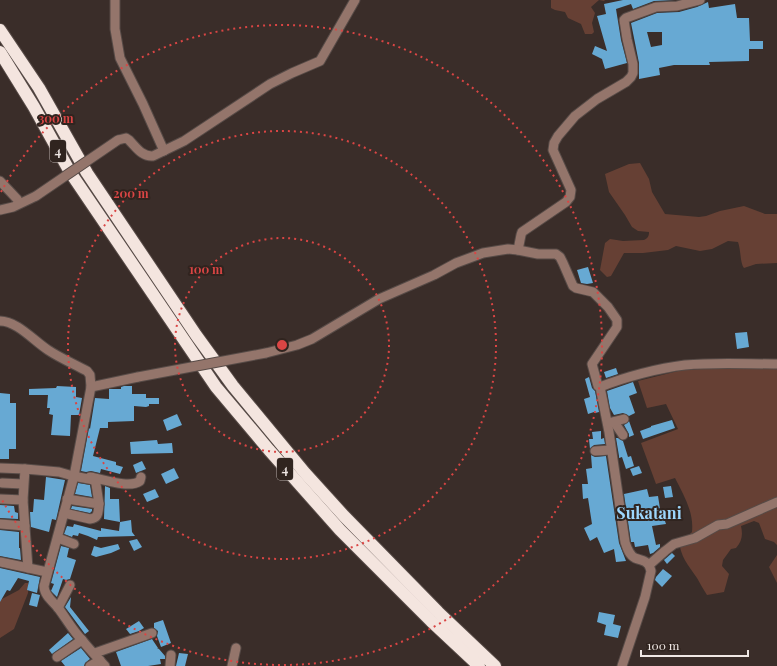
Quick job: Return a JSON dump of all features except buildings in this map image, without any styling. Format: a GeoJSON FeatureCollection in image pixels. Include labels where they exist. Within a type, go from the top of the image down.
{"type":"FeatureCollection","features":[{"type":"Feature","properties":{"kind":"highway","name":"4"},"geometry":{"type":"LineString","coordinates":[[0,30],[39,88],[87,173],[196,335],[233,386],[300,467],[438,612],[495,666]]}},
{"type":"Feature","properties":{"kind":"highway","name":"4"},"geometry":{"type":"LineString","coordinates":[[0,52],[34,107],[70,172],[230,404],[340,530],[431,621],[479,666]]}},
{"type":"Feature","properties":{"kind":"street"},"geometry":{"type":"LineString","coordinates":[[115,0],[115,28],[120,58],[144,104],[164,150]]}},
{"type":"Feature","properties":{"kind":"street"},"geometry":{"type":"LineString","coordinates":[[0,210],[13,207],[36,196],[118,140],[126,138],[144,155],[153,156],[184,141],[270,84],[320,61],[355,0]]}},
{"type":"Feature","properties":{"kind":"street"},"geometry":{"type":"LineString","coordinates":[[518,250],[522,232],[566,202],[570,197],[571,190],[553,150],[554,143],[558,136],[575,116],[597,99],[626,82],[633,73],[634,64],[627,39],[624,20],[634,14],[656,7],[678,6],[700,0]]}},
{"type":"Feature","properties":{"kind":"street"},"geometry":{"type":"LineString","coordinates":[[0,181],[19,203]]}},
{"type":"Feature","properties":{"kind":"street"},"geometry":{"type":"LineString","coordinates":[[84,192],[96,186]]}},
{"type":"Feature","properties":{"kind":"street"},"geometry":{"type":"LineString","coordinates":[[91,387],[266,353],[297,345],[312,339],[379,299],[473,256],[496,251],[518,250],[558,256],[563,262],[573,286],[593,292],[608,307],[617,320],[617,327],[592,362],[593,371],[598,386],[600,387],[611,422],[611,450],[625,542],[629,552],[635,558],[643,560],[649,565],[651,571],[645,597],[622,666]]}},
{"type":"Feature","properties":{"kind":"street"},"geometry":{"type":"LineString","coordinates":[[0,321],[4,321],[21,330],[46,350],[87,371],[90,376],[91,387],[74,476],[58,538],[47,572],[44,590],[82,640],[100,660]]}},
{"type":"Feature","properties":{"kind":"street"},"geometry":{"type":"LineString","coordinates":[[600,387],[615,381],[676,366],[777,364]]}},
{"type":"Feature","properties":{"kind":"street"},"geometry":{"type":"LineString","coordinates":[[611,422],[624,419]]}},
{"type":"Feature","properties":{"kind":"street"},"geometry":{"type":"LineString","coordinates":[[611,422],[623,435]]}},
{"type":"Feature","properties":{"kind":"street"},"geometry":{"type":"LineString","coordinates":[[595,451],[611,450]]}},
{"type":"Feature","properties":{"kind":"street"},"geometry":{"type":"LineString","coordinates":[[0,468],[59,472],[94,480],[99,504],[98,516],[90,519],[64,513]]}},
{"type":"Feature","properties":{"kind":"street"},"geometry":{"type":"LineString","coordinates":[[25,469],[23,500],[28,568]]}},
{"type":"Feature","properties":{"kind":"street"},"geometry":{"type":"LineString","coordinates":[[74,476],[99,478],[122,484],[134,485],[140,481],[141,477]]}},
{"type":"Feature","properties":{"kind":"street"},"geometry":{"type":"LineString","coordinates":[[2,484],[23,484]]}},
{"type":"Feature","properties":{"kind":"street"},"geometry":{"type":"LineString","coordinates":[[0,499],[23,500]]}},
{"type":"Feature","properties":{"kind":"street"},"geometry":{"type":"LineString","coordinates":[[67,499],[99,504]]}},
{"type":"Feature","properties":{"kind":"street"},"geometry":{"type":"LineString","coordinates":[[649,565],[674,544],[694,538],[718,524],[727,524],[777,502]]}},
{"type":"Feature","properties":{"kind":"street"},"geometry":{"type":"LineString","coordinates":[[0,524],[25,526]]}},
{"type":"Feature","properties":{"kind":"street"},"geometry":{"type":"LineString","coordinates":[[58,538],[74,544]]}},
{"type":"Feature","properties":{"kind":"street"},"geometry":{"type":"LineString","coordinates":[[0,562],[47,572]]}},
{"type":"Feature","properties":{"kind":"street"},"geometry":{"type":"LineString","coordinates":[[58,608],[70,585]]}},
{"type":"Feature","properties":{"kind":"street"},"geometry":{"type":"LineString","coordinates":[[90,666],[152,633]]}},
{"type":"Feature","properties":{"kind":"street"},"geometry":{"type":"LineString","coordinates":[[57,657],[82,640]]}},
{"type":"Feature","properties":{"kind":"street"},"geometry":{"type":"LineString","coordinates":[[232,666],[236,648]]}},
{"type":"Feature","properties":{"kind":"street"},"geometry":{"type":"LineString","coordinates":[[170,666],[171,655]]}},
{"type":"Feature","properties":{"kind":"shaded area"},"geometry":{"type":"Polygon","coordinates":[[[551,0],[599,0],[591,7],[595,13],[592,23],[594,32],[592,34],[585,34],[581,24],[568,18],[565,12],[551,8],[551,0]]]}},
{"type":"Feature","properties":{"kind":"shaded area"},"geometry":{"type":"Polygon","coordinates":[[[640,163],[649,179],[652,192],[665,214],[699,217],[744,206],[765,214],[777,214],[777,263],[756,264],[744,268],[738,242],[728,241],[712,249],[700,251],[676,246],[668,250],[643,253],[624,253],[611,276],[607,277],[600,270],[605,243],[610,239],[623,241],[644,240],[648,237],[649,232],[638,231],[632,227],[609,192],[605,174],[629,164],[640,163]]]}},
{"type":"Feature","properties":{"kind":"shaded area"},"geometry":{"type":"Polygon","coordinates":[[[777,367],[777,545],[774,542],[765,539],[759,523],[754,521],[741,526],[742,535],[740,543],[736,548],[731,549],[723,560],[722,566],[729,574],[724,592],[707,595],[681,551],[679,540],[687,537],[692,532],[690,511],[685,498],[675,478],[656,484],[641,443],[678,429],[666,404],[647,408],[638,381],[682,370],[777,367]]]}},
{"type":"Feature","properties":{"kind":"shaded area"},"geometry":{"type":"Polygon","coordinates":[[[777,555],[777,583],[769,567],[777,555]]]}},
{"type":"Feature","properties":{"kind":"shaded area"},"geometry":{"type":"Polygon","coordinates":[[[25,583],[28,583],[28,593],[14,629],[0,638],[0,600],[19,590],[25,583]]]}},
{"type":"Feature","properties":{"kind":"district","name":"Sukatani"},"geometry":{"type":"Point","coordinates":[649,513]}}]}
